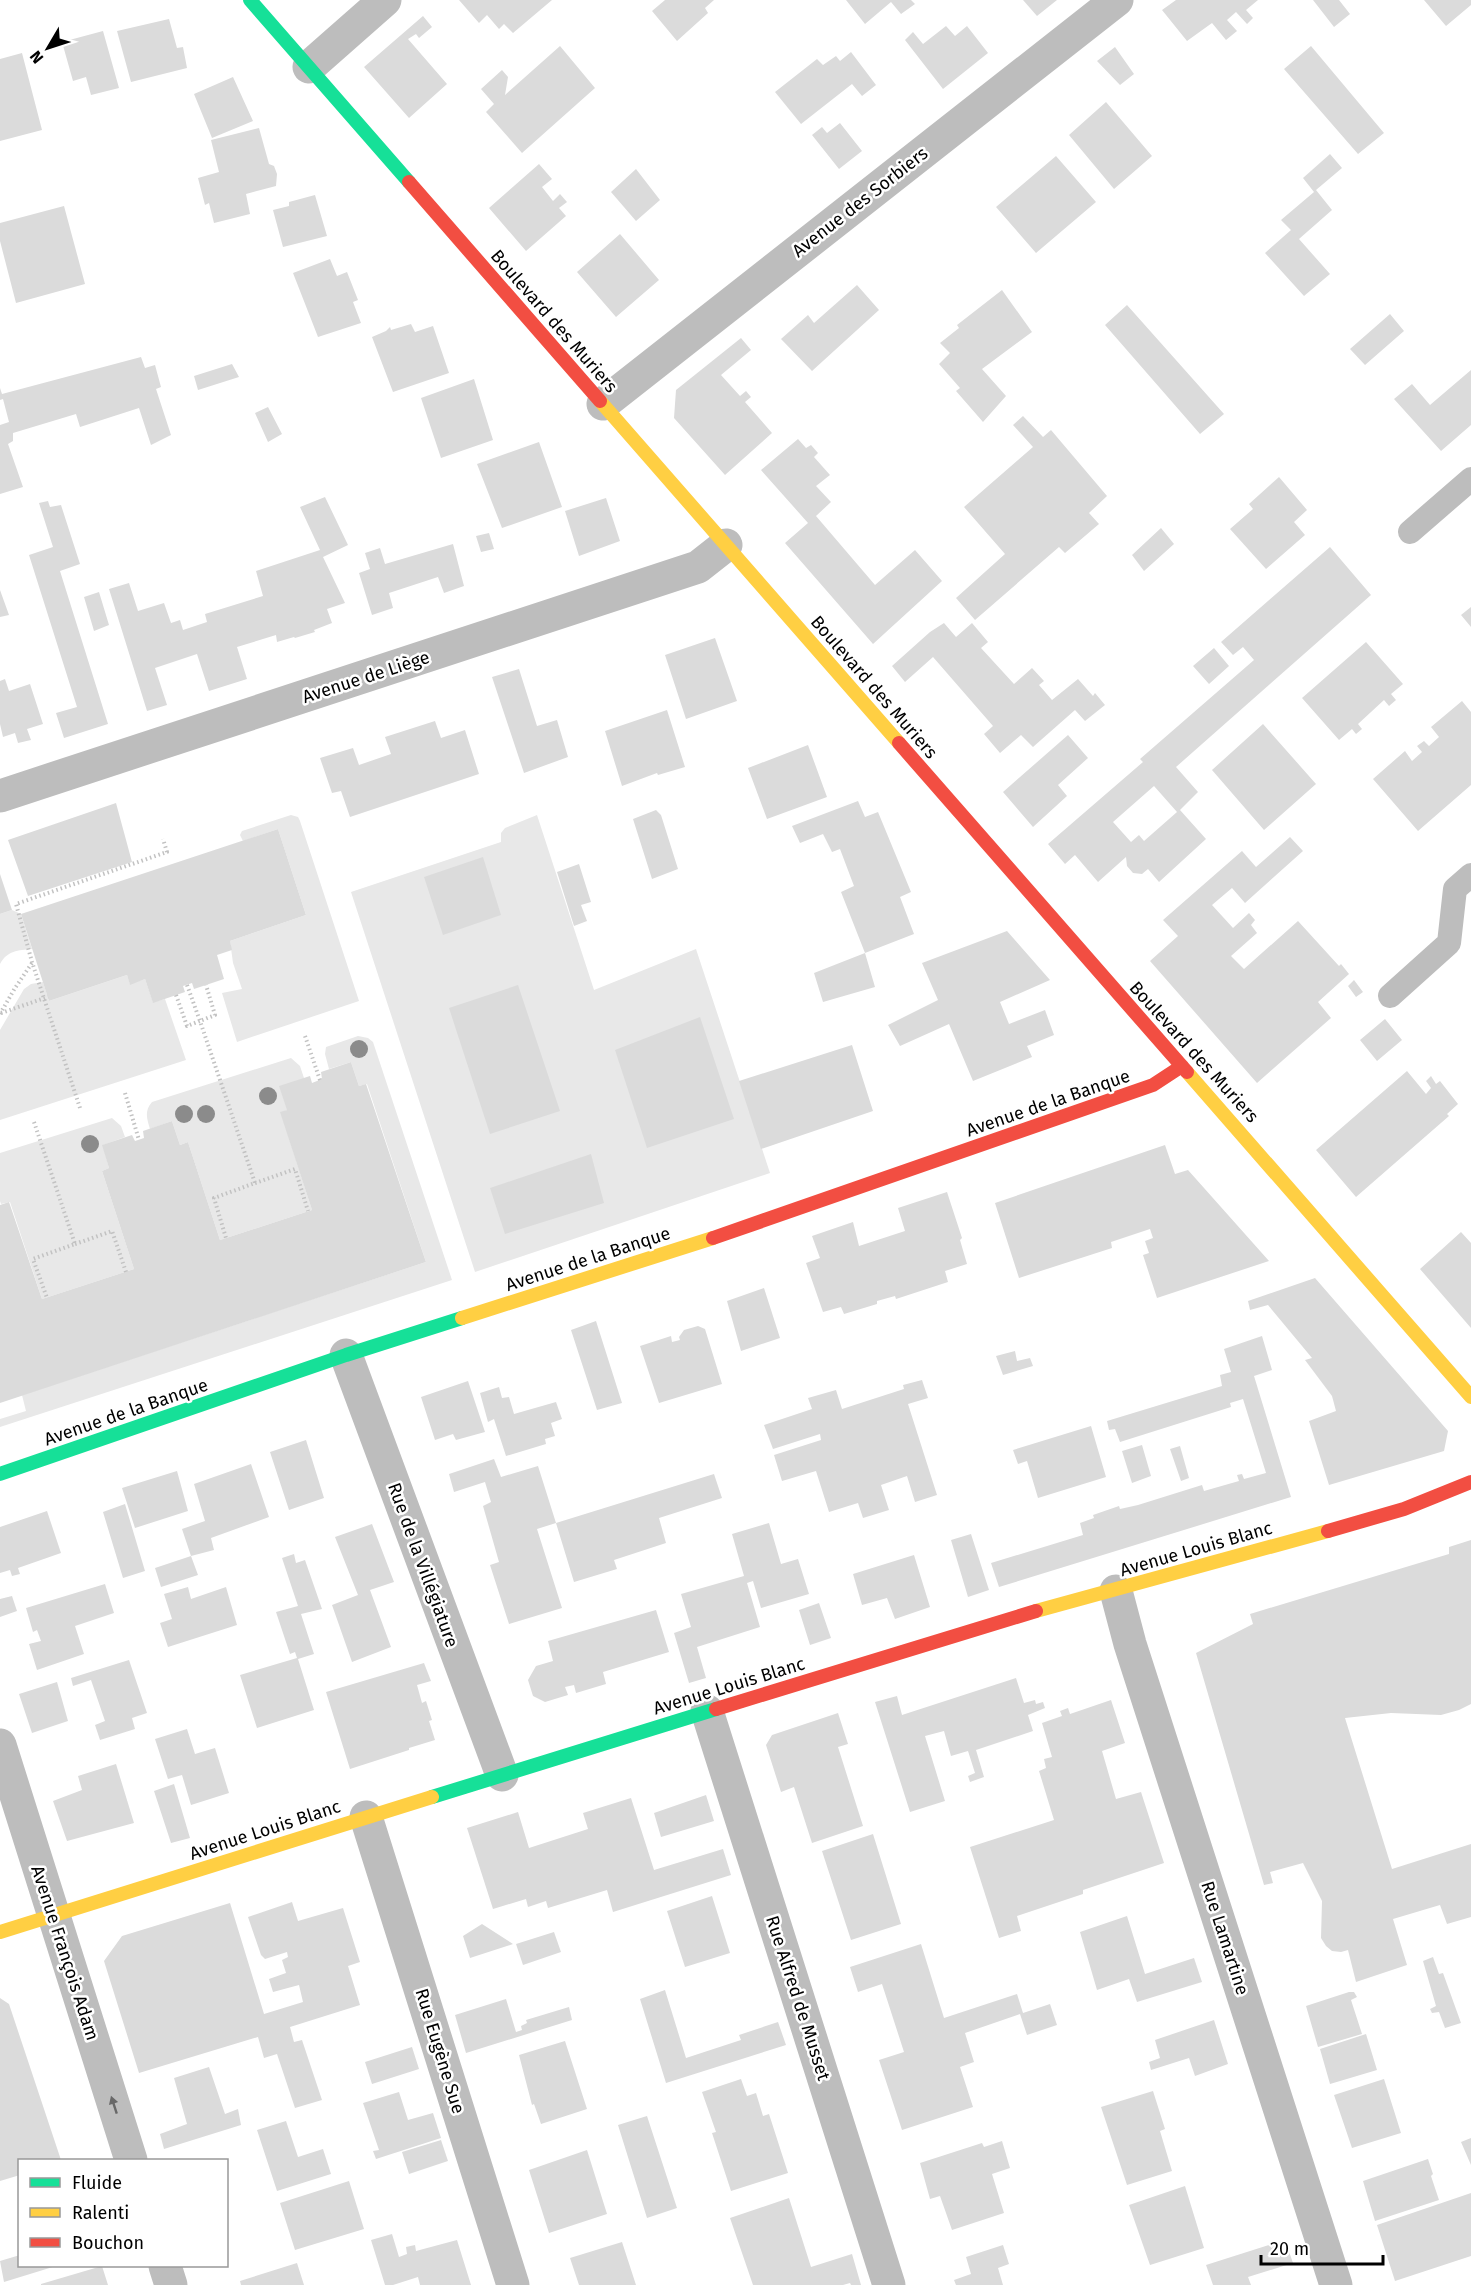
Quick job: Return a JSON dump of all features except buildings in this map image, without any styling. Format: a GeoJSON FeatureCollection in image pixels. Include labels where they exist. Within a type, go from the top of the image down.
{"type":"FeatureCollection","features":[{"type":"Feature","properties":{"kind":"street","name":"Boulevard des Muriers"},"geometry":{"type":"LineString","coordinates":[[250,0],[1471,1396]]}},
{"type":"Feature","properties":{"kind":"street"},"geometry":{"type":"LineString","coordinates":[[309,67],[385,0]]}},
{"type":"Feature","properties":{"kind":"street","name":"Avenue des Sorbiers"},"geometry":{"type":"LineString","coordinates":[[603,404],[1109,2]]}},
{"type":"Feature","properties":{"kind":"street","name":"Avenue de Liège"},"geometry":{"type":"LineString","coordinates":[[0,796],[698,567],[726,545]]}},
{"type":"Feature","properties":{"kind":"street","name":"Avenue de la Banque"},"geometry":{"type":"LineString","coordinates":[[0,1474],[346,1355],[763,1222],[1153,1085],[1182,1066]]}},
{"type":"Feature","properties":{"kind":"street","name":"Rue de la Villégiature"},"geometry":{"type":"LineString","coordinates":[[346,1355],[502,1775]]}},
{"type":"Feature","properties":{"kind":"street","name":"Avenue Louis Blanc"},"geometry":{"type":"LineString","coordinates":[[0,1932],[707,1711],[1060,1604],[1116,1591],[1359,1522],[1449,1493],[1471,1482]]}},
{"type":"Feature","properties":{"kind":"street","name":"Rue Lamartine"},"geometry":{"type":"LineString","coordinates":[[1116,1591],[1130,1644],[1336,2285]]}},
{"type":"Feature","properties":{"kind":"street","name":"Rue Alfred de Musset"},"geometry":{"type":"LineString","coordinates":[[707,1711],[889,2285]]}},
{"type":"Feature","properties":{"kind":"street","name":"Avenue François Adam"},"geometry":{"type":"LineString","coordinates":[[0,1745],[131,2159]]}},
{"type":"Feature","properties":{"kind":"street","name":"Rue Eugène Sue"},"geometry":{"type":"LineString","coordinates":[[366,1817],[513,2285]]}},
{"type":"Feature","properties":{"kind":"street"},"geometry":{"type":"LineString","coordinates":[[166,2267],[171,2285]]}},
{"type":"Feature","properties":{"kind":"lane"},"geometry":{"type":"LineString","coordinates":[[1410,532],[1471,478]]}},
{"type":"Feature","properties":{"kind":"lane"},"geometry":{"type":"LineString","coordinates":[[1390,996],[1449,943],[1455,889],[1471,875]]}},
{"type":"Feature","properties":{"kind":"path"},"geometry":{"type":"LineString","coordinates":[[80,1108],[32,962],[16,904],[167,852],[163,839]]}},
{"type":"Feature","properties":{"kind":"path"},"geometry":{"type":"LineString","coordinates":[[0,1014],[32,962]]}},
{"type":"Feature","properties":{"kind":"path"},"geometry":{"type":"LineString","coordinates":[[187,985],[255,1183]]}},
{"type":"Feature","properties":{"kind":"path"},"geometry":{"type":"LineString","coordinates":[[176,995],[187,1026],[200,1022],[215,1016],[206,985]]}},
{"type":"Feature","properties":{"kind":"path"},"geometry":{"type":"LineString","coordinates":[[0,1014],[48,998]]}},
{"type":"Feature","properties":{"kind":"path"},"geometry":{"type":"LineString","coordinates":[[305,1036],[320,1080]]}},
{"type":"Feature","properties":{"kind":"path"},"geometry":{"type":"LineString","coordinates":[[124,1094],[139,1140]]}},
{"type":"Feature","properties":{"kind":"path"},"geometry":{"type":"LineString","coordinates":[[34,1122],[75,1244]]}},
{"type":"Feature","properties":{"kind":"path"},"geometry":{"type":"LineString","coordinates":[[226,1238],[214,1198],[295,1169],[308,1212]]}},
{"type":"Feature","properties":{"kind":"path"},"geometry":{"type":"LineString","coordinates":[[47,1298],[33,1259],[112,1231],[126,1272]]}},
{"type":"Feature","properties":{"kind":"shaded area"},"geometry":{"type":"Polygon","coordinates":[[[291,815],[298,817],[300,821],[359,1001],[237,1042],[222,993],[242,989],[233,963],[230,941],[306,915],[278,829],[243,841],[240,835],[242,831],[291,815]]]}},
{"type":"Feature","properties":{"kind":"shaded area"},"geometry":{"type":"Polygon","coordinates":[[[537,815],[594,990],[696,949],[770,1173],[475,1272],[351,892],[501,842],[501,833],[505,828],[537,815]]]}},
{"type":"Feature","properties":{"kind":"shaded area"},"geometry":{"type":"Polygon","coordinates":[[[12,910],[21,914],[32,949],[10,954],[0,964],[0,914],[12,910]]]}},
{"type":"Feature","properties":{"kind":"shaded area"},"geometry":{"type":"Polygon","coordinates":[[[127,975],[130,984],[145,979],[153,1002],[165,999],[186,1060],[0,1120],[0,1030],[24,989],[31,984],[43,982],[49,1001],[127,975]]]}},
{"type":"Feature","properties":{"kind":"shaded area"},"geometry":{"type":"Polygon","coordinates":[[[358,1036],[368,1038],[373,1042],[452,1280],[0,1427],[0,1419],[26,1411],[22,1395],[426,1262],[367,1084],[359,1086],[351,1062],[329,1069],[325,1054],[326,1047],[358,1036]]]}},
{"type":"Feature","properties":{"kind":"shaded area"},"geometry":{"type":"Polygon","coordinates":[[[291,1058],[300,1066],[304,1078],[287,1110],[281,1113],[312,1210],[220,1240],[188,1142],[180,1145],[172,1121],[150,1129],[147,1118],[148,1109],[152,1102],[291,1058]]]}},
{"type":"Feature","properties":{"kind":"shaded area"},"geometry":{"type":"Polygon","coordinates":[[[112,1118],[121,1126],[125,1137],[103,1145],[109,1168],[102,1171],[134,1269],[42,1299],[10,1202],[1,1204],[0,1201],[0,1153],[112,1118]]]}},
{"type":"Feature","properties":{"kind":"traffic: fast"},"geometry":{"type":"LineString","coordinates":[[250,0],[409,182]]}},
{"type":"Feature","properties":{"kind":"traffic: fast"},"geometry":{"type":"LineString","coordinates":[[0,1474],[346,1355],[462,1318]]}},
{"type":"Feature","properties":{"kind":"traffic: fast"},"geometry":{"type":"LineString","coordinates":[[432,1797],[716,1709]]}},
{"type":"Feature","properties":{"kind":"traffic: slow"},"geometry":{"type":"LineString","coordinates":[[600,401],[899,743]]}},
{"type":"Feature","properties":{"kind":"traffic: slow"},"geometry":{"type":"LineString","coordinates":[[1187,1072],[1471,1397]]}},
{"type":"Feature","properties":{"kind":"traffic: slow"},"geometry":{"type":"LineString","coordinates":[[462,1318],[713,1238]]}},
{"type":"Feature","properties":{"kind":"traffic: slow"},"geometry":{"type":"LineString","coordinates":[[1036,1611],[1328,1531]]}},
{"type":"Feature","properties":{"kind":"traffic: slow"},"geometry":{"type":"LineString","coordinates":[[0,1932],[432,1797]]}},
{"type":"Feature","properties":{"kind":"traffic: jam"},"geometry":{"type":"LineString","coordinates":[[409,182],[600,401]]}},
{"type":"Feature","properties":{"kind":"traffic: jam"},"geometry":{"type":"LineString","coordinates":[[899,743],[1187,1072]]}},
{"type":"Feature","properties":{"kind":"traffic: jam"},"geometry":{"type":"LineString","coordinates":[[713,1238],[1153,1085],[1182,1066]]}},
{"type":"Feature","properties":{"kind":"traffic: jam"},"geometry":{"type":"LineString","coordinates":[[1328,1531],[1404,1509],[1471,1482]]}},
{"type":"Feature","properties":{"kind":"traffic: jam"},"geometry":{"type":"LineString","coordinates":[[716,1709],[1036,1611]]}}]}
